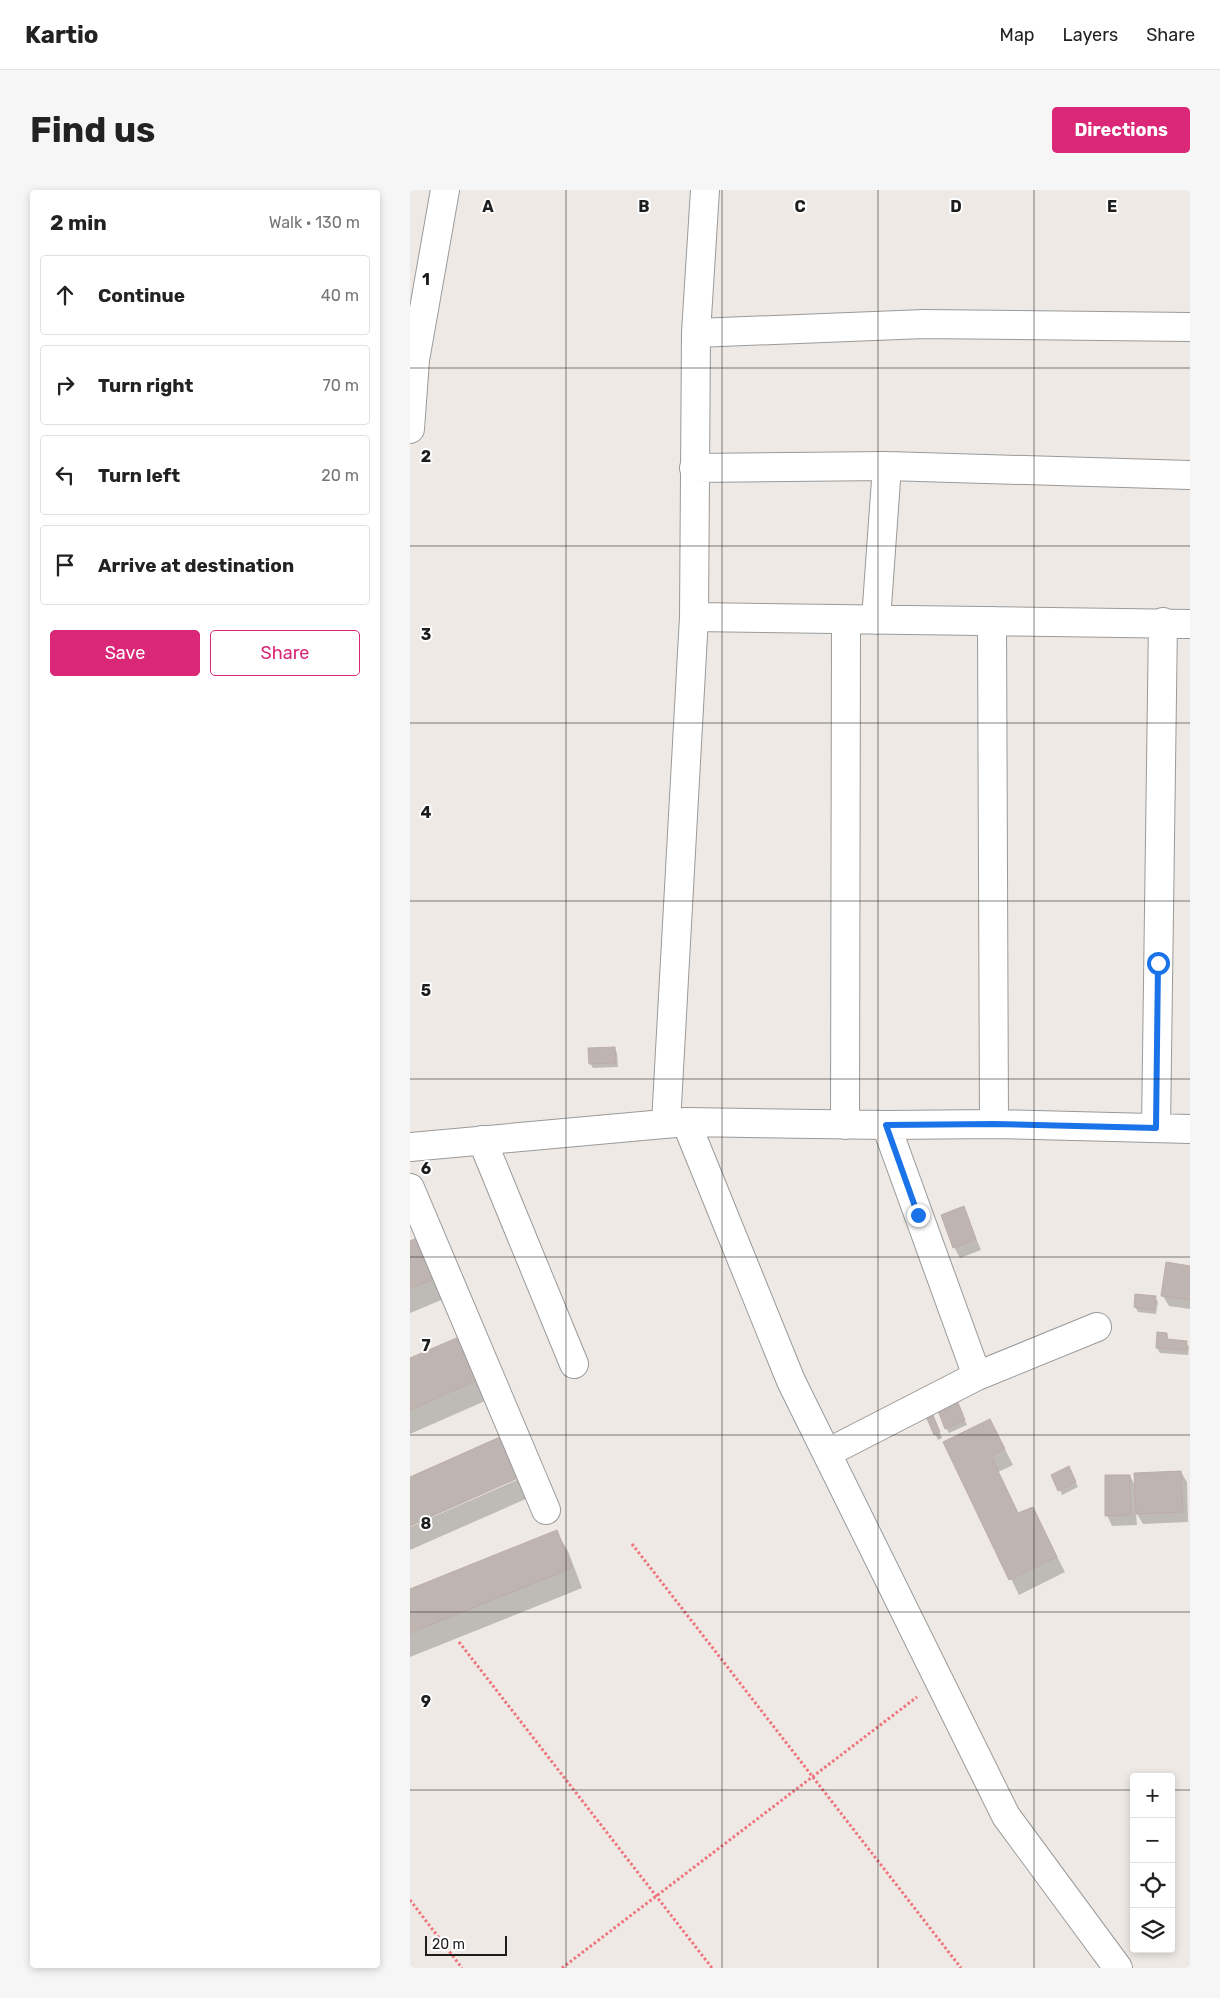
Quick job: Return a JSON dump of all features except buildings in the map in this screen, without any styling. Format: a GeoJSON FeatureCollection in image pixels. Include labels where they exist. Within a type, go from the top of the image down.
{"type":"FeatureCollection","features":[{"type":"Feature","properties":{"kind":"street"},"geometry":{"type":"LineString","coordinates":[[410,429],[415,360],[445,190]]}},
{"type":"Feature","properties":{"kind":"street"},"geometry":{"type":"LineString","coordinates":[[705,190],[696,333],[694,617],[676,1122],[791,1381],[1006,1816],[1118,1968]]}},
{"type":"Feature","properties":{"kind":"street"},"geometry":{"type":"LineString","coordinates":[[696,333],[924,324],[1190,327]]}},
{"type":"Feature","properties":{"kind":"street"},"geometry":{"type":"LineString","coordinates":[[694,468],[887,466],[1190,476]]}},
{"type":"Feature","properties":{"kind":"street"},"geometry":{"type":"LineString","coordinates":[[876,620],[887,466]]}},
{"type":"Feature","properties":{"kind":"street"},"geometry":{"type":"LineString","coordinates":[[694,617],[846,621],[1163,622],[1190,624]]}},
{"type":"Feature","properties":{"kind":"street"},"geometry":{"type":"LineString","coordinates":[[844,1125],[846,621]]}},
{"type":"Feature","properties":{"kind":"street"},"geometry":{"type":"LineString","coordinates":[[992,621],[994,1124]]}},
{"type":"Feature","properties":{"kind":"street"},"geometry":{"type":"LineString","coordinates":[[1156,1128],[1163,622]]}},
{"type":"Feature","properties":{"kind":"street"},"geometry":{"type":"LineString","coordinates":[[410,1147],[676,1122],[844,1125],[994,1124],[1190,1129]]}},
{"type":"Feature","properties":{"kind":"street"},"geometry":{"type":"LineString","coordinates":[[886,1125],[976,1376]]}},
{"type":"Feature","properties":{"kind":"street"},"geometry":{"type":"LineString","coordinates":[[482,1140],[574,1364]]}},
{"type":"Feature","properties":{"kind":"street"},"geometry":{"type":"LineString","coordinates":[[410,1188],[546,1510]]}},
{"type":"Feature","properties":{"kind":"street"},"geometry":{"type":"LineString","coordinates":[[827,1452],[976,1376],[1097,1327]]}},
{"type":"Feature","properties":{"kind":"path"},"geometry":{"type":"LineString","coordinates":[[632,1544],[961,1968]]}},
{"type":"Feature","properties":{"kind":"path"},"geometry":{"type":"LineString","coordinates":[[459,1642],[712,1968]]}},
{"type":"Feature","properties":{"kind":"path"},"geometry":{"type":"LineString","coordinates":[[562,1968],[940,1680]]}},
{"type":"Feature","properties":{"kind":"path"},"geometry":{"type":"LineString","coordinates":[[410,1900],[462,1968]]}},
{"type":"Feature","properties":{"kind":"route"},"geometry":{"type":"LineString","coordinates":[[918,1215],[886,1125],[994,1124],[1156,1128],[1158,963]]}}]}
